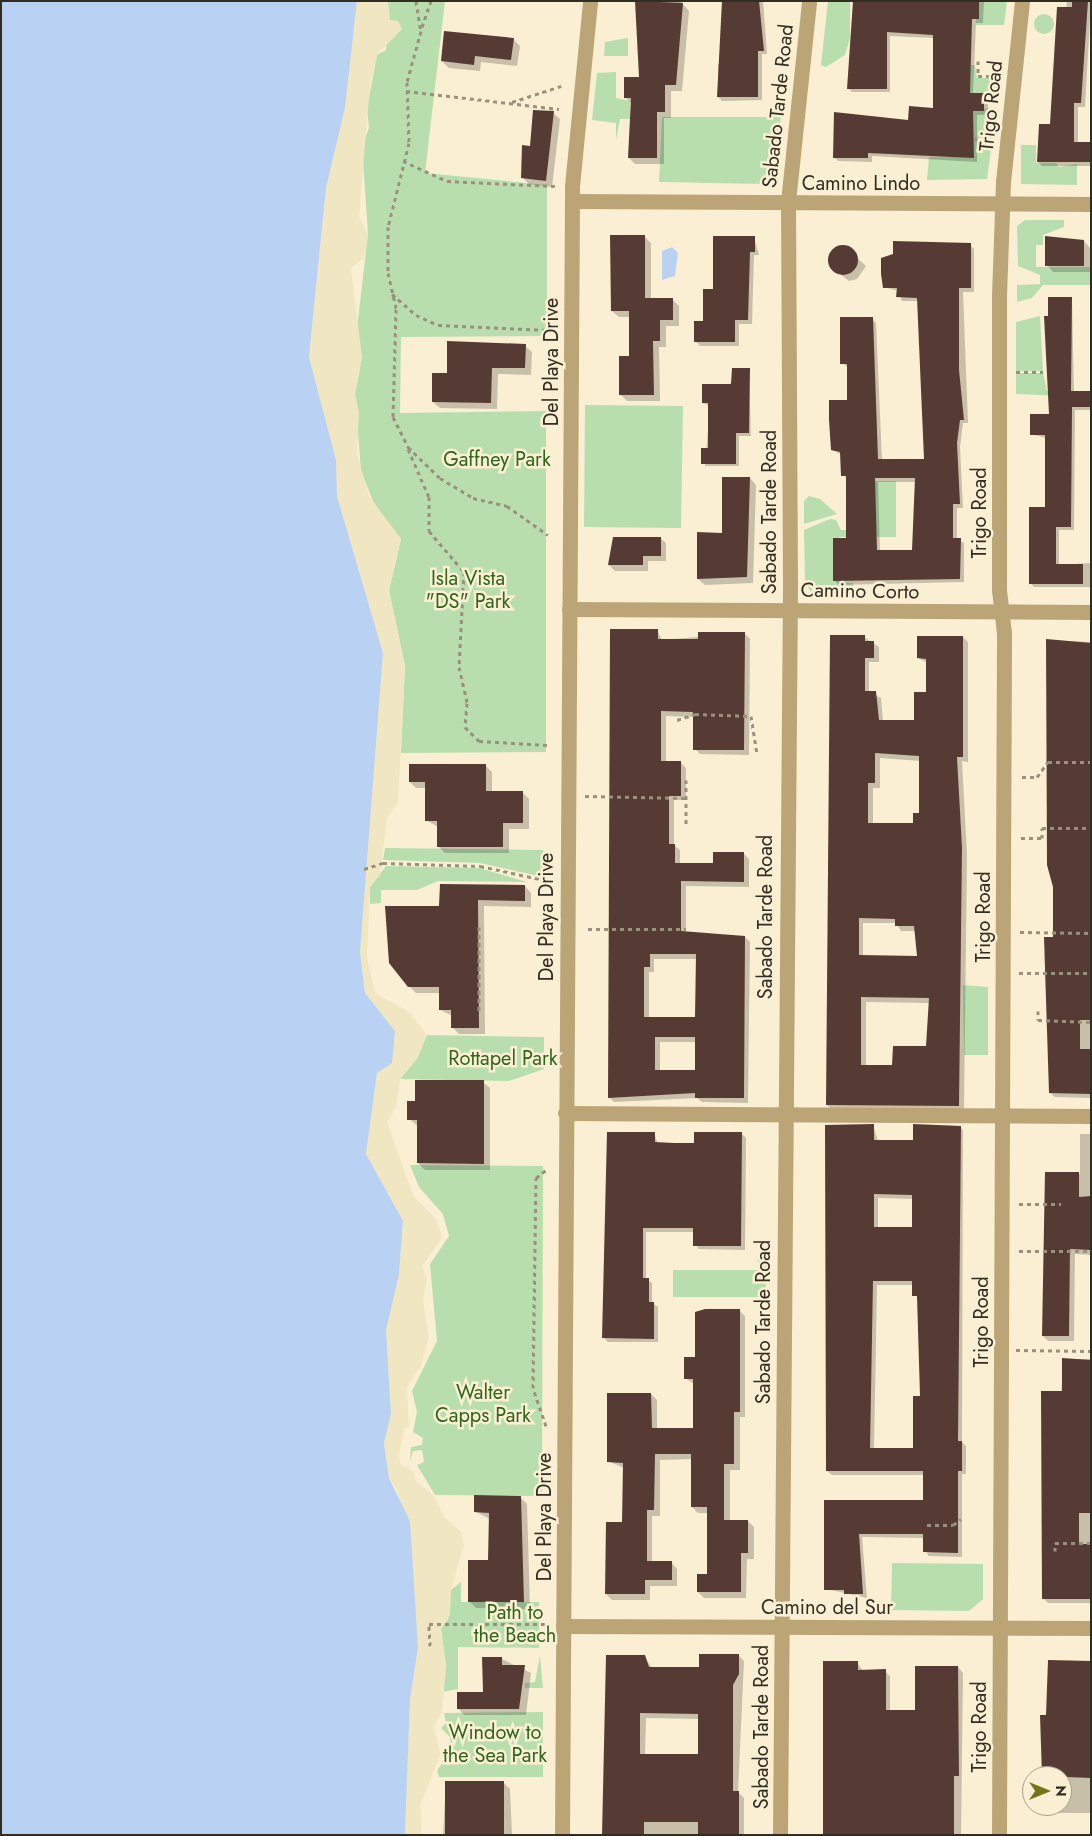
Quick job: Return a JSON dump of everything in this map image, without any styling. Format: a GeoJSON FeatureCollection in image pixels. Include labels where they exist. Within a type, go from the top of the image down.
{"type":"FeatureCollection","features":[{"type":"Feature","properties":{"kind":"street","name":"Del Playa Drive"},"geometry":{"type":"LineString","coordinates":[[562,1835],[572,201],[590,1]]}},
{"type":"Feature","properties":{"kind":"street","name":"Sabado Tarde Road"},"geometry":{"type":"LineString","coordinates":[[780,1835],[788,610],[788,202],[809,1]]}},
{"type":"Feature","properties":{"kind":"street","name":"Trigo Road"},"geometry":{"type":"LineString","coordinates":[[999,1835],[1003,973],[1001,203],[1022,1]]}},
{"type":"Feature","properties":{"kind":"street","name":"Camino Lindo"},"geometry":{"type":"LineString","coordinates":[[572,201],[1091,204]]}},
{"type":"Feature","properties":{"kind":"street","name":"Camino Corto"},"geometry":{"type":"LineString","coordinates":[[569,609],[1091,612]]}},
{"type":"Feature","properties":{"kind":"street"},"geometry":{"type":"LineString","coordinates":[[565,1113],[1091,1116]]}},
{"type":"Feature","properties":{"kind":"street","name":"Camino del Sur"},"geometry":{"type":"LineString","coordinates":[[563,1626],[1091,1628]]}},
{"type":"Feature","properties":{"kind":"path"},"geometry":{"type":"LineString","coordinates":[[416,1],[421,31]]}},
{"type":"Feature","properties":{"kind":"path"},"geometry":{"type":"LineString","coordinates":[[430,1],[406,91],[409,143],[388,227],[392,293],[393,418],[408,447],[429,497],[429,531],[464,572],[459,667],[467,703],[466,727],[479,741],[547,745]]}},
{"type":"Feature","properties":{"kind":"path"},"geometry":{"type":"LineString","coordinates":[[978,60],[978,76],[999,76]]}},
{"type":"Feature","properties":{"kind":"path"},"geometry":{"type":"LineString","coordinates":[[509,103],[561,86]]}},
{"type":"Feature","properties":{"kind":"path"},"geometry":{"type":"LineString","coordinates":[[406,91],[559,109]]}},
{"type":"Feature","properties":{"kind":"path"},"geometry":{"type":"LineString","coordinates":[[974,139],[992,139]]}},
{"type":"Feature","properties":{"kind":"path"},"geometry":{"type":"LineString","coordinates":[[404,161],[425,175],[447,181],[550,186]]}},
{"type":"Feature","properties":{"kind":"path"},"geometry":{"type":"LineString","coordinates":[[392,293],[416,315],[438,325],[548,330]]}},
{"type":"Feature","properties":{"kind":"path"},"geometry":{"type":"LineString","coordinates":[[1016,372],[1043,372]]}},
{"type":"Feature","properties":{"kind":"path"},"geometry":{"type":"LineString","coordinates":[[408,447],[453,486],[507,506],[548,535]]}},
{"type":"Feature","properties":{"kind":"path"},"geometry":{"type":"LineString","coordinates":[[677,720],[695,714],[752,716],[756,754]]}},
{"type":"Feature","properties":{"kind":"path"},"geometry":{"type":"LineString","coordinates":[[1022,777],[1037,777],[1048,762],[1091,762]]}},
{"type":"Feature","properties":{"kind":"path"},"geometry":{"type":"LineString","coordinates":[[686,780],[686,824]]}},
{"type":"Feature","properties":{"kind":"path"},"geometry":{"type":"LineString","coordinates":[[585,796],[686,798]]}},
{"type":"Feature","properties":{"kind":"path"},"geometry":{"type":"LineString","coordinates":[[1021,838],[1042,838],[1042,828],[1091,828]]}},
{"type":"Feature","properties":{"kind":"path"},"geometry":{"type":"LineString","coordinates":[[364,869],[383,863],[480,866],[549,881]]}},
{"type":"Feature","properties":{"kind":"path"},"geometry":{"type":"LineString","coordinates":[[479,927],[479,1014]]}},
{"type":"Feature","properties":{"kind":"path"},"geometry":{"type":"LineString","coordinates":[[588,929],[686,929]]}},
{"type":"Feature","properties":{"kind":"path"},"geometry":{"type":"LineString","coordinates":[[1020,932],[1091,933]]}},
{"type":"Feature","properties":{"kind":"path"},"geometry":{"type":"LineString","coordinates":[[1003,973],[1091,973]]}},
{"type":"Feature","properties":{"kind":"path"},"geometry":{"type":"LineString","coordinates":[[1038,1011],[1038,1020],[1091,1022]]}},
{"type":"Feature","properties":{"kind":"path"},"geometry":{"type":"LineString","coordinates":[[546,1426],[532,1388],[536,1178],[548,1169]]}},
{"type":"Feature","properties":{"kind":"path"},"geometry":{"type":"LineString","coordinates":[[1019,1204],[1061,1204]]}},
{"type":"Feature","properties":{"kind":"path"},"geometry":{"type":"LineString","coordinates":[[1019,1251],[1091,1251]]}},
{"type":"Feature","properties":{"kind":"path"},"geometry":{"type":"LineString","coordinates":[[1016,1350],[1091,1350]]}},
{"type":"Feature","properties":{"kind":"path"},"geometry":{"type":"LineString","coordinates":[[927,1525],[953,1524],[961,1519]]}},
{"type":"Feature","properties":{"kind":"path"},"geometry":{"type":"LineString","coordinates":[[1055,1551],[1055,1543],[1091,1543]]}},
{"type":"Feature","properties":{"kind":"path"},"geometry":{"type":"LineString","coordinates":[[430,1646],[429,1624],[545,1624]]}},
{"type":"Feature","properties":{"kind":"green space"},"geometry":{"type":"Polygon","coordinates":[[[388,1],[445,1],[425,173],[547,185],[547,336],[401,337],[400,413],[546,411],[546,752],[401,753],[405,666],[389,591],[401,539],[375,506],[361,471],[355,394],[362,357],[356,337],[368,234],[362,146],[369,128],[367,108],[377,55],[386,50],[388,1]]]}},
{"type":"Feature","properties":{"kind":"green space"},"geometry":{"type":"Polygon","coordinates":[[[828,1],[850,1],[850,38],[845,55],[826,67],[821,65],[828,1]]]}},
{"type":"Feature","properties":{"kind":"green space"},"geometry":{"type":"Polygon","coordinates":[[[976,1],[1007,1],[1004,25],[976,25],[976,1]]]}},
{"type":"Feature","properties":{"kind":"green space"},"geometry":{"type":"Polygon","coordinates":[[[1044,14],[1051,17],[1054,24],[1051,31],[1044,34],[1037,31],[1034,24],[1037,17],[1044,14]]]}},
{"type":"Feature","properties":{"kind":"green space"},"geometry":{"type":"Polygon","coordinates":[[[628,38],[628,56],[604,56],[605,42],[628,38]]]}},
{"type":"Feature","properties":{"kind":"green space"},"geometry":{"type":"Polygon","coordinates":[[[968,65],[975,65],[977,78],[997,78],[995,93],[968,93],[968,65]]]}},
{"type":"Feature","properties":{"kind":"green space"},"geometry":{"type":"Polygon","coordinates":[[[616,72],[616,98],[630,101],[630,119],[620,119],[616,140],[616,123],[592,120],[597,73],[616,72]]]}},
{"type":"Feature","properties":{"kind":"green space"},"geometry":{"type":"Polygon","coordinates":[[[996,108],[992,138],[971,138],[971,109],[996,108]]]}},
{"type":"Feature","properties":{"kind":"green space"},"geometry":{"type":"Polygon","coordinates":[[[662,117],[781,117],[774,179],[768,184],[659,182],[662,117]]]}},
{"type":"Feature","properties":{"kind":"green space"},"geometry":{"type":"Polygon","coordinates":[[[972,140],[992,141],[987,179],[927,180],[929,157],[971,156],[972,140]]]}},
{"type":"Feature","properties":{"kind":"green space"},"geometry":{"type":"Polygon","coordinates":[[[1021,145],[1036,145],[1036,163],[1057,163],[1058,167],[1077,164],[1077,185],[1021,184],[1021,145]]]}},
{"type":"Feature","properties":{"kind":"green space"},"geometry":{"type":"Polygon","coordinates":[[[1025,220],[1064,220],[1064,227],[1043,235],[1043,245],[1036,245],[1036,267],[1091,267],[1091,285],[1043,285],[1032,298],[1017,302],[1017,285],[1040,284],[1040,275],[1018,266],[1017,226],[1025,220]]]}},
{"type":"Feature","properties":{"kind":"green space"},"geometry":{"type":"Polygon","coordinates":[[[1040,316],[1043,371],[1016,371],[1016,322],[1040,316]]]}},
{"type":"Feature","properties":{"kind":"green space"},"geometry":{"type":"Polygon","coordinates":[[[1016,373],[1043,373],[1047,391],[1061,391],[1061,396],[1016,394],[1016,373]]]}},
{"type":"Feature","properties":{"kind":"green space"},"geometry":{"type":"Polygon","coordinates":[[[585,405],[683,406],[681,528],[584,527],[585,405]]]}},
{"type":"Feature","properties":{"kind":"green space"},"geometry":{"type":"Polygon","coordinates":[[[874,481],[896,481],[896,537],[839,537],[839,582],[853,583],[853,593],[811,592],[805,582],[804,530],[830,519],[836,520],[841,530],[874,530],[874,481]]]}},
{"type":"Feature","properties":{"kind":"green space"},"geometry":{"type":"Polygon","coordinates":[[[809,496],[820,499],[837,514],[804,524],[804,501],[809,496]]]}},
{"type":"Feature","properties":{"kind":"green space"},"geometry":{"type":"Polygon","coordinates":[[[385,848],[543,850],[543,877],[480,863],[383,860],[385,848]]]}},
{"type":"Feature","properties":{"kind":"green space"},"geometry":{"type":"Polygon","coordinates":[[[386,866],[479,868],[527,882],[438,881],[417,890],[381,890],[381,903],[370,904],[370,887],[386,866]]]}},
{"type":"Feature","properties":{"kind":"green space"},"geometry":{"type":"Polygon","coordinates":[[[963,985],[988,987],[988,1055],[964,1055],[963,985]]]}},
{"type":"Feature","properties":{"kind":"green space","name":"Rottapel Park"},"geometry":{"type":"Polygon","coordinates":[[[427,1035],[544,1037],[544,1069],[509,1081],[400,1079],[417,1059],[427,1035]]]}},
{"type":"Feature","properties":{"kind":"green space","name":"Walter Capps Park"},"geometry":{"type":"Polygon","coordinates":[[[410,1165],[543,1166],[542,1496],[435,1495],[417,1465],[424,1462],[422,1450],[413,1451],[410,1461],[411,1447],[422,1445],[423,1438],[413,1432],[417,1412],[412,1391],[437,1341],[430,1264],[449,1236],[443,1214],[419,1187],[410,1165]]]}},
{"type":"Feature","properties":{"kind":"green space"},"geometry":{"type":"Polygon","coordinates":[[[758,1254],[766,1256],[766,1297],[673,1297],[673,1270],[758,1270],[758,1254]]]}},
{"type":"Feature","properties":{"kind":"green space"},"geometry":{"type":"Polygon","coordinates":[[[892,1563],[983,1564],[983,1599],[969,1611],[891,1610],[892,1563]]]}},
{"type":"Feature","properties":{"kind":"green space","name":"Path to the Beach"},"geometry":{"type":"Polygon","coordinates":[[[461,1582],[461,1602],[539,1602],[539,1648],[458,1647],[458,1689],[442,1692],[446,1665],[441,1629],[448,1619],[451,1590],[461,1582]]]}},
{"type":"Feature","properties":{"kind":"green space"},"geometry":{"type":"Polygon","coordinates":[[[540,1656],[543,1688],[525,1688],[525,1683],[535,1682],[540,1656]]]}},
{"type":"Feature","properties":{"kind":"green space","name":"Window to the Sea Park"},"geometry":{"type":"Polygon","coordinates":[[[543,1712],[543,1777],[439,1777],[437,1771],[451,1750],[450,1737],[441,1728],[446,1723],[444,1713],[543,1712]]]}},
{"type":"Feature","properties":{"kind":"sand"},"geometry":{"type":"Polygon","coordinates":[[[357,1],[388,1],[390,20],[398,21],[402,29],[377,55],[370,85],[359,217],[368,234],[364,258],[351,268],[362,357],[355,394],[359,412],[357,454],[369,496],[401,539],[389,590],[405,666],[398,803],[387,818],[380,875],[370,887],[367,957],[375,993],[409,1012],[427,1035],[417,1059],[400,1079],[396,1107],[387,1122],[414,1197],[437,1220],[442,1238],[422,1266],[427,1279],[423,1300],[429,1338],[420,1368],[407,1387],[409,1428],[405,1428],[399,1453],[400,1464],[414,1472],[416,1481],[434,1496],[444,1517],[461,1532],[464,1545],[451,1590],[450,1615],[441,1629],[446,1669],[442,1711],[434,1726],[440,1755],[420,1806],[422,1835],[405,1835],[410,1699],[418,1648],[398,1491],[389,1478],[384,1443],[391,1414],[386,1330],[399,1275],[403,1221],[366,1154],[377,1073],[395,1031],[365,993],[360,952],[383,653],[337,496],[336,460],[309,357],[326,188],[345,108],[357,1]]]}},
{"type":"Feature","properties":{"kind":"water"},"geometry":{"type":"Polygon","coordinates":[[[1,1],[357,1],[345,108],[326,188],[309,357],[336,460],[337,496],[383,653],[360,952],[365,993],[395,1031],[392,1063],[377,1073],[366,1154],[403,1221],[399,1275],[386,1330],[391,1414],[384,1443],[389,1478],[410,1521],[418,1648],[410,1699],[405,1835],[1,1835],[1,1]]]}},
{"type":"Feature","properties":{"kind":"water"},"geometry":{"type":"Polygon","coordinates":[[[672,247],[678,253],[675,276],[662,280],[662,251],[672,247]]]}},
{"type":"Feature","properties":{"kind":"building"},"geometry":{"type":"Polygon","coordinates":[[[635,1],[683,3],[676,85],[665,85],[665,112],[657,112],[657,158],[628,158],[631,98],[624,98],[624,77],[639,77],[635,1]]]}},
{"type":"Feature","properties":{"kind":"building"},"geometry":{"type":"Polygon","coordinates":[[[722,1],[759,1],[764,51],[758,51],[758,97],[717,97],[722,1]]]}},
{"type":"Feature","properties":{"kind":"building"},"geometry":{"type":"Polygon","coordinates":[[[853,1],[979,1],[979,19],[972,19],[970,93],[984,93],[984,111],[973,111],[974,158],[868,153],[868,158],[833,158],[834,112],[908,120],[909,106],[933,108],[933,35],[887,32],[887,89],[847,89],[853,1]]]}},
{"type":"Feature","properties":{"kind":"building"},"geometry":{"type":"Polygon","coordinates":[[[1072,1],[1088,1],[1081,103],[1074,103],[1074,142],[1091,142],[1091,162],[1037,162],[1039,124],[1050,124],[1057,7],[1072,7],[1072,1]]]}},
{"type":"Feature","properties":{"kind":"building"},"geometry":{"type":"Polygon","coordinates":[[[444,31],[514,38],[511,60],[475,56],[474,65],[441,61],[444,31]]]}},
{"type":"Feature","properties":{"kind":"building"},"geometry":{"type":"Polygon","coordinates":[[[533,110],[554,111],[546,181],[521,178],[522,145],[530,146],[533,110]]]}},
{"type":"Feature","properties":{"kind":"building"},"geometry":{"type":"Polygon","coordinates":[[[610,235],[645,235],[645,298],[673,298],[673,320],[660,320],[660,341],[653,341],[654,395],[619,395],[619,356],[629,356],[629,311],[611,311],[610,235]]]}},
{"type":"Feature","properties":{"kind":"building"},"geometry":{"type":"Polygon","coordinates":[[[713,236],[755,236],[755,252],[750,252],[748,320],[735,320],[735,342],[694,342],[694,321],[703,321],[703,289],[713,289],[713,236]]]}},
{"type":"Feature","properties":{"kind":"building"},"geometry":{"type":"Polygon","coordinates":[[[1045,236],[1084,240],[1084,266],[1045,266],[1045,236]]]}},
{"type":"Feature","properties":{"kind":"building"},"geometry":{"type":"Polygon","coordinates":[[[893,241],[971,243],[971,288],[959,288],[959,370],[964,420],[960,420],[957,443],[960,504],[953,504],[953,538],[961,538],[960,579],[833,581],[833,538],[846,538],[846,476],[841,476],[840,452],[831,450],[829,420],[829,400],[847,400],[847,364],[840,364],[840,317],[873,317],[878,459],[924,459],[917,298],[896,297],[897,288],[883,288],[881,258],[893,254],[893,241]],[[875,478],[877,550],[912,550],[915,478],[875,478]]]}},
{"type":"Feature","properties":{"kind":"building"},"geometry":{"type":"Polygon","coordinates":[[[843,245],[854,249],[858,260],[854,271],[843,275],[832,271],[828,260],[832,249],[843,245]]]}},
{"type":"Feature","properties":{"kind":"building"},"geometry":{"type":"Polygon","coordinates":[[[1048,297],[1072,297],[1071,391],[1091,391],[1091,407],[1072,407],[1071,527],[1056,527],[1056,564],[1083,564],[1083,584],[1029,584],[1029,507],[1045,507],[1045,435],[1030,435],[1030,414],[1049,414],[1044,316],[1048,316],[1048,297]]]}},
{"type":"Feature","properties":{"kind":"building"},"geometry":{"type":"Polygon","coordinates":[[[447,341],[526,344],[525,368],[492,368],[491,403],[432,402],[432,373],[447,373],[447,341]]]}},
{"type":"Feature","properties":{"kind":"building"},"geometry":{"type":"Polygon","coordinates":[[[732,368],[750,368],[749,433],[736,433],[736,464],[701,464],[701,448],[708,448],[708,403],[702,403],[702,384],[731,384],[732,368]]]}},
{"type":"Feature","properties":{"kind":"building"},"geometry":{"type":"Polygon","coordinates":[[[722,477],[750,477],[747,577],[697,579],[697,532],[722,533],[722,477]]]}},
{"type":"Feature","properties":{"kind":"building"},"geometry":{"type":"Polygon","coordinates":[[[613,537],[661,537],[661,556],[643,556],[643,565],[608,565],[613,537]]]}},
{"type":"Feature","properties":{"kind":"building"},"geometry":{"type":"Polygon","coordinates":[[[610,629],[658,629],[658,639],[698,639],[698,632],[745,632],[744,750],[693,750],[693,712],[661,711],[661,761],[681,761],[681,796],[669,796],[669,844],[675,844],[675,863],[713,863],[713,852],[744,852],[744,882],[681,881],[681,931],[745,936],[744,1098],[695,1098],[695,1093],[608,1098],[610,629]],[[650,954],[650,967],[644,967],[644,1017],[695,1017],[696,954],[650,954]],[[655,1037],[655,1070],[695,1070],[695,1037],[655,1037]]]}},
{"type":"Feature","properties":{"kind":"building"},"geometry":{"type":"Polygon","coordinates":[[[830,635],[865,635],[865,641],[874,641],[874,658],[865,658],[865,691],[876,691],[879,720],[914,720],[914,692],[926,692],[926,659],[917,658],[917,636],[963,636],[963,757],[957,757],[962,848],[959,1106],[826,1105],[830,635]],[[875,753],[875,783],[868,783],[868,823],[913,823],[913,813],[919,813],[919,756],[875,753]],[[859,918],[859,955],[917,956],[914,926],[895,926],[895,919],[859,918]],[[861,997],[861,1065],[892,1065],[893,1046],[926,1046],[929,998],[861,997]]]}},
{"type":"Feature","properties":{"kind":"building"},"geometry":{"type":"Polygon","coordinates":[[[1046,639],[1091,643],[1091,1020],[1080,1020],[1080,1049],[1091,1049],[1091,1094],[1049,1093],[1044,937],[1053,937],[1053,887],[1047,865],[1046,639]]]}},
{"type":"Feature","properties":{"kind":"building"},"geometry":{"type":"Polygon","coordinates":[[[409,764],[486,764],[486,791],[523,791],[523,823],[503,823],[503,847],[437,847],[437,821],[425,821],[425,782],[409,782],[409,764]]]}},
{"type":"Feature","properties":{"kind":"building"},"geometry":{"type":"Polygon","coordinates":[[[440,884],[525,885],[525,901],[478,900],[479,1028],[451,1028],[451,1010],[439,1010],[439,987],[408,987],[389,963],[385,906],[439,906],[440,884]]]}},
{"type":"Feature","properties":{"kind":"building"},"geometry":{"type":"Polygon","coordinates":[[[415,1080],[484,1080],[484,1164],[417,1163],[417,1120],[407,1120],[407,1101],[415,1101],[415,1080]]]}},
{"type":"Feature","properties":{"kind":"building"},"geometry":{"type":"Polygon","coordinates":[[[874,1124],[874,1140],[913,1140],[913,1124],[961,1126],[958,1441],[962,1441],[962,1471],[958,1471],[958,1553],[923,1552],[923,1534],[859,1534],[863,1594],[844,1594],[844,1590],[824,1590],[824,1500],[923,1500],[923,1471],[826,1471],[825,1125],[874,1124]],[[874,1194],[874,1227],[912,1227],[912,1195],[874,1194]],[[873,1281],[870,1448],[913,1448],[913,1396],[920,1396],[917,1296],[912,1296],[912,1281],[873,1281]]]}},
{"type":"Feature","properties":{"kind":"building"},"geometry":{"type":"Polygon","coordinates":[[[607,1132],[655,1132],[655,1142],[694,1143],[694,1132],[742,1132],[741,1246],[693,1246],[693,1228],[643,1228],[643,1278],[649,1278],[649,1302],[654,1302],[654,1339],[602,1338],[607,1132]]]}},
{"type":"Feature","properties":{"kind":"building"},"geometry":{"type":"Polygon","coordinates":[[[1045,1172],[1079,1172],[1079,1197],[1091,1196],[1091,1250],[1070,1249],[1069,1336],[1042,1336],[1045,1172]]]}},
{"type":"Feature","properties":{"kind":"building"},"geometry":{"type":"Polygon","coordinates":[[[705,1309],[740,1309],[740,1412],[734,1412],[734,1464],[724,1464],[724,1520],[748,1520],[748,1553],[741,1553],[741,1592],[697,1592],[697,1574],[707,1574],[707,1507],[691,1507],[691,1454],[655,1454],[654,1510],[647,1510],[647,1561],[672,1561],[672,1580],[645,1580],[645,1594],[605,1594],[606,1522],[622,1522],[623,1463],[607,1462],[607,1393],[651,1393],[652,1428],[693,1428],[693,1379],[684,1379],[684,1357],[695,1357],[695,1312],[705,1309]]]}},
{"type":"Feature","properties":{"kind":"building"},"geometry":{"type":"Polygon","coordinates":[[[1062,1358],[1091,1360],[1091,1513],[1079,1513],[1079,1544],[1091,1544],[1091,1599],[1042,1599],[1041,1391],[1062,1391],[1062,1358]]]}},
{"type":"Feature","properties":{"kind":"building"},"geometry":{"type":"Polygon","coordinates":[[[474,1495],[521,1496],[524,1602],[468,1602],[468,1560],[488,1560],[489,1513],[474,1512],[474,1495]]]}},
{"type":"Feature","properties":{"kind":"building"},"geometry":{"type":"Polygon","coordinates":[[[699,1654],[739,1654],[739,1674],[733,1685],[733,1791],[739,1791],[739,1835],[698,1835],[698,1822],[644,1822],[644,1835],[602,1835],[606,1655],[645,1655],[649,1667],[699,1667],[699,1654]],[[640,1713],[640,1754],[698,1754],[698,1714],[640,1713]]]}},
{"type":"Feature","properties":{"kind":"building"},"geometry":{"type":"Polygon","coordinates":[[[482,1657],[502,1657],[502,1665],[525,1665],[519,1709],[457,1709],[457,1692],[483,1692],[482,1657]]]}},
{"type":"Feature","properties":{"kind":"building"},"geometry":{"type":"Polygon","coordinates":[[[1048,1660],[1091,1661],[1091,1778],[1072,1777],[1072,1766],[1042,1766],[1040,1715],[1046,1715],[1048,1660]]]}},
{"type":"Feature","properties":{"kind":"building"},"geometry":{"type":"Polygon","coordinates":[[[823,1661],[858,1661],[858,1670],[886,1669],[886,1710],[915,1710],[915,1666],[958,1666],[959,1776],[954,1776],[954,1835],[823,1835],[823,1661]]]}},
{"type":"Feature","properties":{"kind":"building"},"geometry":{"type":"Polygon","coordinates":[[[445,1781],[504,1781],[504,1835],[445,1835],[445,1781]]]}},
{"type":"Feature","properties":{"kind":"park label","name":"Gaffney Park"},"geometry":{"type":"Point","coordinates":[497,459]}},
{"type":"Feature","properties":{"kind":"park label","name":"Isla Vista \"DS\" Park"},"geometry":{"type":"Point","coordinates":[468,590]}}]}
